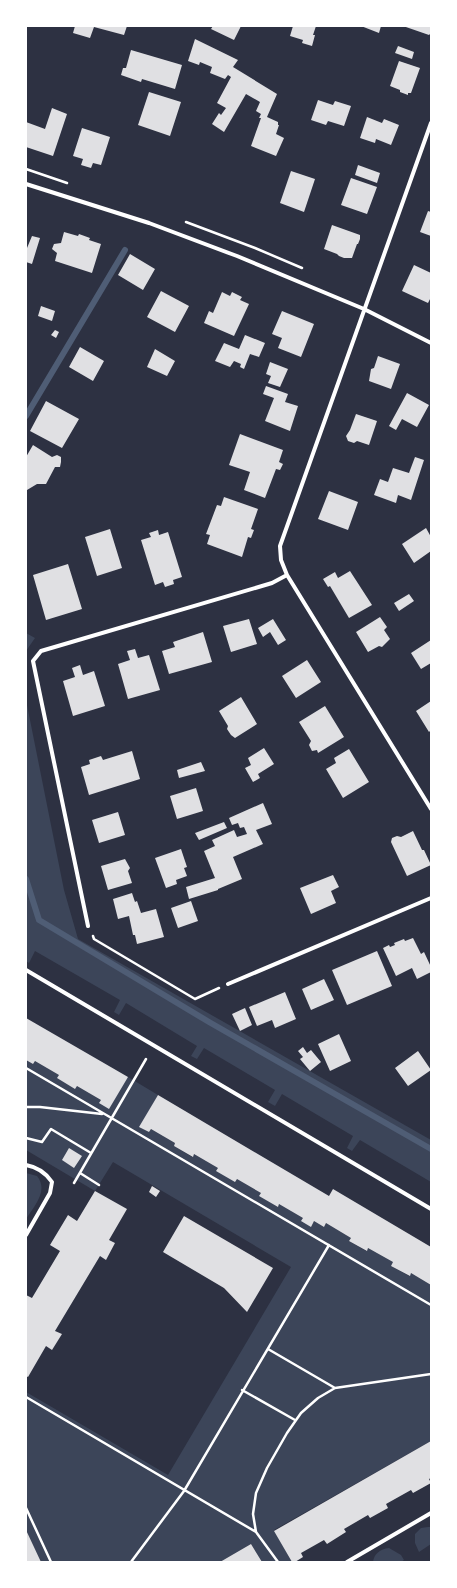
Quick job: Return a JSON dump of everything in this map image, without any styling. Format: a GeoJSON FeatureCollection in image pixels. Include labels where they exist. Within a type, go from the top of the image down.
{"type":"FeatureCollection","features":[{"type":"Feature","properties":{"kind":"street"},"geometry":{"type":"LineString","coordinates":[[431,123],[280,546],[281,560],[287,575],[431,808]]}},
{"type":"Feature","properties":{"kind":"street"},"geometry":{"type":"LineString","coordinates":[[26,184],[149,223],[238,256],[364,309],[431,343]]}},
{"type":"Feature","properties":{"kind":"street"},"geometry":{"type":"LineString","coordinates":[[88,926],[33,661],[41,651],[272,583],[287,575]]}},
{"type":"Feature","properties":{"kind":"street"},"geometry":{"type":"LineString","coordinates":[[228,984],[431,898]]}},
{"type":"Feature","properties":{"kind":"street"},"geometry":{"type":"LineString","coordinates":[[26,970],[431,1208]]}},
{"type":"Feature","properties":{"kind":"street"},"geometry":{"type":"LineString","coordinates":[[26,1165],[34,1167],[48,1176],[52,1182],[50,1193],[26,1235]]}},
{"type":"Feature","properties":{"kind":"street"},"geometry":{"type":"LineString","coordinates":[[347,1562],[431,1513]]}},
{"type":"Feature","properties":{"kind":"path"},"geometry":{"type":"LineString","coordinates":[[88,926],[94,939],[195,999],[228,984]]}},
{"type":"Feature","properties":{"kind":"path"},"geometry":{"type":"LineString","coordinates":[[74,1183],[146,1059]]}},
{"type":"Feature","properties":{"kind":"path"},"geometry":{"type":"LineString","coordinates":[[26,1068],[431,1305]]}},
{"type":"Feature","properties":{"kind":"path"},"geometry":{"type":"LineString","coordinates":[[26,1107],[40,1107],[104,1114]]}},
{"type":"Feature","properties":{"kind":"path"},"geometry":{"type":"LineString","coordinates":[[26,1138],[42,1142],[52,1129],[91,1153]]}},
{"type":"Feature","properties":{"kind":"path"},"geometry":{"type":"LineString","coordinates":[[80,1173],[99,1184]]}},
{"type":"Feature","properties":{"kind":"path"},"geometry":{"type":"LineString","coordinates":[[131,1562],[184,1490],[329,1245]]}},
{"type":"Feature","properties":{"kind":"path"},"geometry":{"type":"LineString","coordinates":[[268,1349],[335,1388]]}},
{"type":"Feature","properties":{"kind":"path"},"geometry":{"type":"LineString","coordinates":[[256,1532],[253,1514],[256,1493],[267,1468],[300,1413],[318,1398],[335,1388],[431,1374]]}},
{"type":"Feature","properties":{"kind":"path"},"geometry":{"type":"LineString","coordinates":[[242,1390],[295,1420]]}},
{"type":"Feature","properties":{"kind":"path"},"geometry":{"type":"LineString","coordinates":[[26,1397],[256,1532],[278,1562]]}},
{"type":"Feature","properties":{"kind":"path"},"geometry":{"type":"LineString","coordinates":[[26,1508],[51,1562]]}},
{"type":"Feature","properties":{"kind":"shaded area"},"geometry":{"type":"Polygon","coordinates":[[[26,633],[35,638],[26,651],[26,633]]]}},
{"type":"Feature","properties":{"kind":"shaded area"},"geometry":{"type":"Polygon","coordinates":[[[26,700],[64,890],[78,939],[431,1140],[431,1182],[360,1140],[352,1151],[347,1148],[353,1136],[282,1094],[275,1106],[268,1102],[275,1090],[204,1048],[197,1059],[191,1056],[197,1046],[126,1003],[119,1015],[114,1012],[120,1000],[35,951],[29,963],[26,961],[26,700]]]}},
{"type":"Feature","properties":{"kind":"shaded area"},"geometry":{"type":"Polygon","coordinates":[[[26,1060],[33,1064],[35,1061],[59,1075],[58,1078],[75,1088],[77,1086],[101,1100],[100,1103],[128,1077],[158,1095],[140,1127],[149,1132],[151,1129],[175,1143],[174,1146],[192,1157],[194,1154],[261,1193],[260,1196],[278,1207],[279,1204],[303,1218],[311,1226],[314,1221],[324,1227],[326,1223],[351,1238],[349,1241],[366,1251],[368,1248],[393,1262],[391,1266],[409,1276],[411,1273],[431,1285],[431,1441],[274,1530],[292,1562],[262,1562],[251,1544],[220,1562],[41,1562],[26,1530],[26,1392],[168,1475],[291,1267],[113,1162],[95,1191],[26,1150],[26,1060]]]}},
{"type":"Feature","properties":{"kind":"shaded area"},"geometry":{"type":"Polygon","coordinates":[[[26,1173],[37,1176],[40,1182],[41,1193],[26,1219],[26,1173]]]}},
{"type":"Feature","properties":{"kind":"shaded area"},"geometry":{"type":"Polygon","coordinates":[[[431,1527],[431,1544],[419,1552],[415,1543],[415,1534],[421,1528],[431,1527]]]}},
{"type":"Feature","properties":{"kind":"shaded area"},"geometry":{"type":"Polygon","coordinates":[[[389,1548],[401,1555],[404,1560],[401,1562],[373,1562],[378,1552],[389,1548]]]}},
{"type":"Feature","properties":{"kind":"building"},"geometry":{"type":"Polygon","coordinates":[[[75,26],[127,26],[124,35],[94,27],[90,38],[73,33],[75,26]]]}},
{"type":"Feature","properties":{"kind":"building"},"geometry":{"type":"Polygon","coordinates":[[[213,26],[241,26],[234,40],[211,29],[213,26]]]}},
{"type":"Feature","properties":{"kind":"building"},"geometry":{"type":"Polygon","coordinates":[[[293,26],[316,26],[312,46],[302,43],[303,40],[290,36],[293,26]]]}},
{"type":"Feature","properties":{"kind":"building"},"geometry":{"type":"Polygon","coordinates":[[[361,26],[381,26],[379,33],[361,26]]]}},
{"type":"Feature","properties":{"kind":"building"},"geometry":{"type":"Polygon","coordinates":[[[403,26],[431,26],[431,33],[429,35],[403,26]]]}},
{"type":"Feature","properties":{"kind":"building"},"geometry":{"type":"Polygon","coordinates":[[[195,39],[238,60],[233,67],[277,94],[267,117],[278,122],[279,125],[276,134],[284,138],[276,156],[251,146],[261,118],[259,118],[261,114],[256,111],[260,102],[246,94],[224,132],[212,124],[219,113],[221,115],[226,108],[217,103],[231,77],[228,75],[225,79],[210,73],[212,67],[200,62],[199,65],[188,61],[195,39]]]}},
{"type":"Feature","properties":{"kind":"building"},"geometry":{"type":"Polygon","coordinates":[[[398,46],[414,52],[412,59],[395,53],[398,46]]]}},
{"type":"Feature","properties":{"kind":"building"},"geometry":{"type":"Polygon","coordinates":[[[131,50],[182,65],[175,89],[142,79],[141,82],[121,75],[123,68],[126,68],[131,50]]]}},
{"type":"Feature","properties":{"kind":"building"},"geometry":{"type":"Polygon","coordinates":[[[399,61],[420,68],[411,93],[408,93],[408,95],[390,86],[399,61]]]}},
{"type":"Feature","properties":{"kind":"building"},"geometry":{"type":"Polygon","coordinates":[[[149,92],[181,102],[170,136],[138,125],[149,92]]]}},
{"type":"Feature","properties":{"kind":"building"},"geometry":{"type":"Polygon","coordinates":[[[318,100],[333,105],[335,101],[351,106],[344,126],[328,121],[326,125],[311,120],[318,100]]]}},
{"type":"Feature","properties":{"kind":"building"},"geometry":{"type":"Polygon","coordinates":[[[52,108],[67,114],[53,156],[26,147],[26,122],[45,129],[52,108]]]}},
{"type":"Feature","properties":{"kind":"building"},"geometry":{"type":"Polygon","coordinates":[[[367,117],[382,123],[384,119],[399,125],[391,145],[376,139],[375,143],[360,138],[367,117]]]}},
{"type":"Feature","properties":{"kind":"building"},"geometry":{"type":"Polygon","coordinates":[[[82,128],[110,137],[101,165],[93,163],[91,168],[81,165],[83,159],[73,156],[82,128]]]}},
{"type":"Feature","properties":{"kind":"building"},"geometry":{"type":"Polygon","coordinates":[[[358,165],[380,173],[377,183],[355,175],[358,165]]]}},
{"type":"Feature","properties":{"kind":"building"},"geometry":{"type":"Polygon","coordinates":[[[291,171],[315,179],[304,212],[280,203],[291,171]]]}},
{"type":"Feature","properties":{"kind":"building"},"geometry":{"type":"Polygon","coordinates":[[[351,178],[377,187],[367,214],[341,205],[351,178]]]}},
{"type":"Feature","properties":{"kind":"building"},"geometry":{"type":"Polygon","coordinates":[[[428,211],[431,212],[431,236],[420,232],[428,211]]]}},
{"type":"Feature","properties":{"kind":"building"},"geometry":{"type":"Polygon","coordinates":[[[332,225],[360,235],[360,239],[352,258],[344,258],[324,249],[332,225]]]}},
{"type":"Feature","properties":{"kind":"building"},"geometry":{"type":"Polygon","coordinates":[[[64,232],[78,236],[79,234],[90,238],[89,240],[101,244],[92,273],[55,261],[57,253],[52,249],[54,244],[61,243],[64,232]]]}},
{"type":"Feature","properties":{"kind":"building"},"geometry":{"type":"Polygon","coordinates":[[[32,236],[40,238],[32,264],[26,262],[26,248],[32,236]]]}},
{"type":"Feature","properties":{"kind":"building"},"geometry":{"type":"Polygon","coordinates":[[[130,254],[155,269],[143,290],[118,275],[130,254]]]}},
{"type":"Feature","properties":{"kind":"building"},"geometry":{"type":"Polygon","coordinates":[[[414,265],[431,273],[431,297],[428,303],[402,291],[414,265]]]}},
{"type":"Feature","properties":{"kind":"building"},"geometry":{"type":"Polygon","coordinates":[[[161,291],[189,306],[175,332],[147,317],[161,291]]]}},
{"type":"Feature","properties":{"kind":"building"},"geometry":{"type":"Polygon","coordinates":[[[222,292],[230,296],[232,292],[242,297],[240,300],[249,304],[234,336],[204,323],[209,311],[213,313],[222,292]]]}},
{"type":"Feature","properties":{"kind":"building"},"geometry":{"type":"Polygon","coordinates":[[[41,306],[55,311],[52,321],[38,316],[41,306]]]}},
{"type":"Feature","properties":{"kind":"building"},"geometry":{"type":"Polygon","coordinates":[[[282,311],[314,324],[301,357],[278,348],[282,338],[272,334],[282,311]]]}},
{"type":"Feature","properties":{"kind":"building"},"geometry":{"type":"Polygon","coordinates":[[[55,330],[59,332],[56,338],[51,335],[55,330]]]}},
{"type":"Feature","properties":{"kind":"building"},"geometry":{"type":"Polygon","coordinates":[[[245,335],[265,343],[259,357],[250,354],[244,369],[240,367],[241,364],[234,361],[230,367],[215,361],[224,343],[239,349],[245,335]]]}},
{"type":"Feature","properties":{"kind":"building"},"geometry":{"type":"Polygon","coordinates":[[[80,347],[104,361],[93,381],[69,367],[80,347]]]}},
{"type":"Feature","properties":{"kind":"building"},"geometry":{"type":"Polygon","coordinates":[[[155,349],[175,361],[167,376],[147,367],[155,349]]]}},
{"type":"Feature","properties":{"kind":"building"},"geometry":{"type":"Polygon","coordinates":[[[378,356],[400,364],[391,389],[369,381],[371,369],[374,368],[378,356]]]}},
{"type":"Feature","properties":{"kind":"building"},"geometry":{"type":"Polygon","coordinates":[[[270,362],[288,369],[280,387],[268,383],[271,376],[266,374],[270,362]]]}},
{"type":"Feature","properties":{"kind":"building"},"geometry":{"type":"Polygon","coordinates":[[[266,386],[288,394],[285,402],[298,406],[290,431],[265,421],[274,398],[263,394],[266,386]]]}},
{"type":"Feature","properties":{"kind":"building"},"geometry":{"type":"Polygon","coordinates":[[[407,393],[429,405],[417,427],[402,419],[396,430],[389,426],[407,393]]]}},
{"type":"Feature","properties":{"kind":"building"},"geometry":{"type":"Polygon","coordinates":[[[46,401],[79,419],[62,448],[30,431],[46,401]]]}},
{"type":"Feature","properties":{"kind":"building"},"geometry":{"type":"Polygon","coordinates":[[[356,414],[377,421],[369,445],[357,441],[354,443],[348,441],[346,436],[356,414]]]}},
{"type":"Feature","properties":{"kind":"building"},"geometry":{"type":"Polygon","coordinates":[[[240,434],[283,450],[279,462],[283,464],[280,470],[276,469],[265,498],[244,490],[250,472],[229,465],[240,434]]]}},
{"type":"Feature","properties":{"kind":"building"},"geometry":{"type":"Polygon","coordinates":[[[33,445],[52,457],[57,455],[61,457],[61,462],[60,467],[55,467],[46,484],[37,484],[27,490],[26,457],[33,445]]]}},
{"type":"Feature","properties":{"kind":"building"},"geometry":{"type":"Polygon","coordinates":[[[415,457],[424,460],[411,500],[398,495],[396,503],[374,495],[380,479],[388,482],[393,468],[409,473],[415,457]]]}},
{"type":"Feature","properties":{"kind":"building"},"geometry":{"type":"Polygon","coordinates":[[[329,491],[358,502],[348,530],[318,519],[329,491]]]}},
{"type":"Feature","properties":{"kind":"building"},"geometry":{"type":"Polygon","coordinates":[[[224,497],[258,509],[251,529],[254,530],[251,538],[248,537],[242,557],[207,544],[210,535],[206,534],[217,505],[221,506],[224,497]]]}},
{"type":"Feature","properties":{"kind":"building"},"geometry":{"type":"Polygon","coordinates":[[[426,528],[431,537],[431,551],[414,563],[402,544],[426,528]]]}},
{"type":"Feature","properties":{"kind":"building"},"geometry":{"type":"Polygon","coordinates":[[[110,529],[122,568],[97,576],[85,537],[110,529]]]}},
{"type":"Feature","properties":{"kind":"building"},"geometry":{"type":"Polygon","coordinates":[[[158,530],[159,535],[168,532],[182,577],[173,580],[174,584],[165,587],[163,582],[155,585],[141,540],[151,537],[149,533],[158,530]]]}},
{"type":"Feature","properties":{"kind":"building"},"geometry":{"type":"Polygon","coordinates":[[[68,564],[82,609],[46,620],[33,575],[68,564]]]}},
{"type":"Feature","properties":{"kind":"building"},"geometry":{"type":"Polygon","coordinates":[[[350,571],[372,605],[349,618],[330,586],[328,587],[323,579],[335,572],[338,578],[350,571]]]}},
{"type":"Feature","properties":{"kind":"building"},"geometry":{"type":"Polygon","coordinates":[[[409,594],[414,601],[399,611],[394,603],[409,594]]]}},
{"type":"Feature","properties":{"kind":"building"},"geometry":{"type":"Polygon","coordinates":[[[380,617],[387,627],[384,630],[390,639],[382,647],[379,646],[368,652],[356,632],[380,617]]]}},
{"type":"Feature","properties":{"kind":"building"},"geometry":{"type":"Polygon","coordinates":[[[249,619],[257,644],[231,652],[223,626],[249,619]]]}},
{"type":"Feature","properties":{"kind":"building"},"geometry":{"type":"Polygon","coordinates":[[[273,619],[286,640],[278,645],[270,632],[263,637],[258,628],[273,619]]]}},
{"type":"Feature","properties":{"kind":"building"},"geometry":{"type":"Polygon","coordinates":[[[203,632],[212,662],[169,674],[162,651],[175,647],[173,642],[203,632]]]}},
{"type":"Feature","properties":{"kind":"building"},"geometry":{"type":"Polygon","coordinates":[[[431,640],[431,663],[421,669],[411,653],[431,640]]]}},
{"type":"Feature","properties":{"kind":"building"},"geometry":{"type":"Polygon","coordinates":[[[135,649],[138,658],[149,655],[160,690],[128,699],[118,664],[130,660],[127,651],[135,649]]]}},
{"type":"Feature","properties":{"kind":"building"},"geometry":{"type":"Polygon","coordinates":[[[307,660],[321,682],[296,698],[282,676],[307,660]]]}},
{"type":"Feature","properties":{"kind":"building"},"geometry":{"type":"Polygon","coordinates":[[[80,665],[83,675],[94,671],[105,706],[73,716],[63,681],[75,677],[72,668],[80,665]]]}},
{"type":"Feature","properties":{"kind":"building"},"geometry":{"type":"Polygon","coordinates":[[[241,697],[257,724],[235,738],[227,729],[228,726],[219,711],[241,697]]]}},
{"type":"Feature","properties":{"kind":"building"},"geometry":{"type":"Polygon","coordinates":[[[431,701],[431,730],[429,732],[416,711],[431,701]]]}},
{"type":"Feature","properties":{"kind":"building"},"geometry":{"type":"Polygon","coordinates":[[[325,706],[344,737],[318,753],[317,750],[312,751],[309,745],[311,741],[299,722],[325,706]]]}},
{"type":"Feature","properties":{"kind":"building"},"geometry":{"type":"Polygon","coordinates":[[[264,748],[274,764],[258,774],[260,778],[253,782],[245,768],[251,765],[248,758],[264,748]]]}},
{"type":"Feature","properties":{"kind":"building"},"geometry":{"type":"Polygon","coordinates":[[[349,749],[369,782],[343,798],[326,769],[336,763],[334,758],[349,749]]]}},
{"type":"Feature","properties":{"kind":"building"},"geometry":{"type":"Polygon","coordinates":[[[132,751],[140,779],[89,795],[81,767],[90,764],[89,760],[101,756],[103,760],[132,751]]]}},
{"type":"Feature","properties":{"kind":"building"},"geometry":{"type":"Polygon","coordinates":[[[201,762],[205,771],[179,778],[177,770],[201,762]]]}},
{"type":"Feature","properties":{"kind":"building"},"geometry":{"type":"Polygon","coordinates":[[[196,788],[203,811],[177,819],[170,796],[196,788]]]}},
{"type":"Feature","properties":{"kind":"building"},"geometry":{"type":"Polygon","coordinates":[[[263,803],[272,824],[256,830],[263,844],[233,857],[242,879],[218,890],[189,899],[186,887],[215,878],[204,851],[215,846],[212,840],[234,830],[237,837],[247,834],[244,827],[240,828],[238,823],[232,825],[229,818],[263,803]]]}},
{"type":"Feature","properties":{"kind":"building"},"geometry":{"type":"Polygon","coordinates":[[[118,812],[125,835],[99,843],[92,820],[118,812]]]}},
{"type":"Feature","properties":{"kind":"building"},"geometry":{"type":"Polygon","coordinates":[[[224,822],[227,828],[199,840],[195,833],[224,822]]]}},
{"type":"Feature","properties":{"kind":"building"},"geometry":{"type":"Polygon","coordinates":[[[413,831],[431,865],[407,876],[391,842],[392,838],[397,836],[401,837],[413,831]]]}},
{"type":"Feature","properties":{"kind":"building"},"geometry":{"type":"Polygon","coordinates":[[[181,849],[187,867],[184,868],[187,876],[176,880],[177,884],[166,888],[155,858],[181,849]]]}},
{"type":"Feature","properties":{"kind":"building"},"geometry":{"type":"Polygon","coordinates":[[[125,859],[130,868],[128,871],[132,883],[108,890],[101,866],[125,859]]]}},
{"type":"Feature","properties":{"kind":"building"},"geometry":{"type":"Polygon","coordinates":[[[333,875],[339,887],[331,891],[336,903],[311,914],[300,888],[333,875]]]}},
{"type":"Feature","properties":{"kind":"building"},"geometry":{"type":"Polygon","coordinates":[[[132,893],[135,902],[137,901],[141,913],[156,909],[164,937],[137,944],[135,935],[133,935],[129,916],[118,919],[113,899],[132,893]]]}},
{"type":"Feature","properties":{"kind":"building"},"geometry":{"type":"Polygon","coordinates":[[[191,901],[198,921],[178,928],[171,908],[191,901]]]}},
{"type":"Feature","properties":{"kind":"building"},"geometry":{"type":"Polygon","coordinates":[[[413,938],[421,954],[424,952],[431,967],[431,972],[417,979],[412,968],[396,976],[383,948],[389,945],[390,947],[395,945],[394,943],[404,939],[405,941],[413,938]]]}},
{"type":"Feature","properties":{"kind":"building"},"geometry":{"type":"Polygon","coordinates":[[[377,951],[392,986],[347,1005],[332,970],[377,951]]]}},
{"type":"Feature","properties":{"kind":"building"},"geometry":{"type":"Polygon","coordinates":[[[324,979],[334,1000],[311,1010],[302,989],[324,979]]]}},
{"type":"Feature","properties":{"kind":"building"},"geometry":{"type":"Polygon","coordinates":[[[285,992],[296,1019],[275,1028],[272,1020],[257,1026],[249,1007],[285,992]]]}},
{"type":"Feature","properties":{"kind":"building"},"geometry":{"type":"Polygon","coordinates":[[[245,1008],[252,1025],[240,1031],[232,1014],[245,1008]]]}},
{"type":"Feature","properties":{"kind":"building"},"geometry":{"type":"Polygon","coordinates":[[[26,1018],[128,1077],[109,1109],[99,1103],[101,1100],[77,1086],[75,1089],[57,1078],[59,1075],[35,1061],[33,1064],[26,1060],[26,1018]]]}},
{"type":"Feature","properties":{"kind":"building"},"geometry":{"type":"Polygon","coordinates":[[[339,1034],[351,1061],[330,1071],[318,1044],[339,1034]]]}},
{"type":"Feature","properties":{"kind":"building"},"geometry":{"type":"Polygon","coordinates":[[[303,1047],[307,1053],[311,1050],[321,1062],[310,1071],[300,1059],[303,1057],[298,1051],[303,1047]]]}},
{"type":"Feature","properties":{"kind":"building"},"geometry":{"type":"Polygon","coordinates":[[[418,1051],[431,1070],[408,1086],[395,1068],[418,1051]]]}},
{"type":"Feature","properties":{"kind":"building"},"geometry":{"type":"Polygon","coordinates":[[[158,1095],[329,1196],[333,1189],[431,1247],[431,1285],[411,1273],[410,1276],[391,1266],[393,1262],[368,1248],[367,1251],[349,1241],[351,1238],[326,1223],[324,1227],[314,1221],[311,1227],[301,1221],[303,1218],[279,1204],[278,1207],[259,1196],[261,1193],[237,1179],[235,1182],[216,1171],[218,1168],[194,1154],[193,1157],[174,1146],[175,1143],[151,1129],[149,1132],[139,1127],[158,1095]]]}},
{"type":"Feature","properties":{"kind":"building"},"geometry":{"type":"Polygon","coordinates":[[[69,1148],[82,1156],[74,1168],[62,1160],[69,1148]]]}},
{"type":"Feature","properties":{"kind":"building"},"geometry":{"type":"Polygon","coordinates":[[[152,1186],[160,1191],[156,1197],[149,1192],[152,1186]]]}},
{"type":"Feature","properties":{"kind":"building"},"geometry":{"type":"Polygon","coordinates":[[[95,1191],[127,1209],[109,1240],[115,1243],[106,1260],[100,1256],[55,1331],[62,1334],[52,1350],[46,1346],[28,1377],[26,1376],[26,1295],[32,1298],[60,1251],[50,1245],[68,1215],[77,1221],[95,1191]]]}},
{"type":"Feature","properties":{"kind":"building"},"geometry":{"type":"Polygon","coordinates":[[[184,1216],[273,1268],[247,1312],[224,1288],[163,1252],[184,1216]]]}},
{"type":"Feature","properties":{"kind":"building"},"geometry":{"type":"Polygon","coordinates":[[[431,1441],[431,1478],[429,1479],[431,1483],[413,1493],[411,1490],[386,1504],[388,1508],[370,1518],[368,1515],[344,1529],[346,1532],[327,1544],[324,1540],[301,1553],[303,1557],[295,1562],[292,1562],[274,1531],[431,1441]]]}},
{"type":"Feature","properties":{"kind":"building"},"geometry":{"type":"Polygon","coordinates":[[[26,1530],[41,1562],[26,1562],[26,1530]]]}},
{"type":"Feature","properties":{"kind":"building"},"geometry":{"type":"Polygon","coordinates":[[[251,1544],[262,1562],[220,1562],[251,1544]]]}},
{"type":"Feature","properties":{"kind":"waterway"},"geometry":{"type":"LineString","coordinates":[[26,416],[125,250]]}},
{"type":"Feature","properties":{"kind":"waterway"},"geometry":{"type":"LineString","coordinates":[[26,879],[39,920],[209,1022],[431,1149]]}}]}
